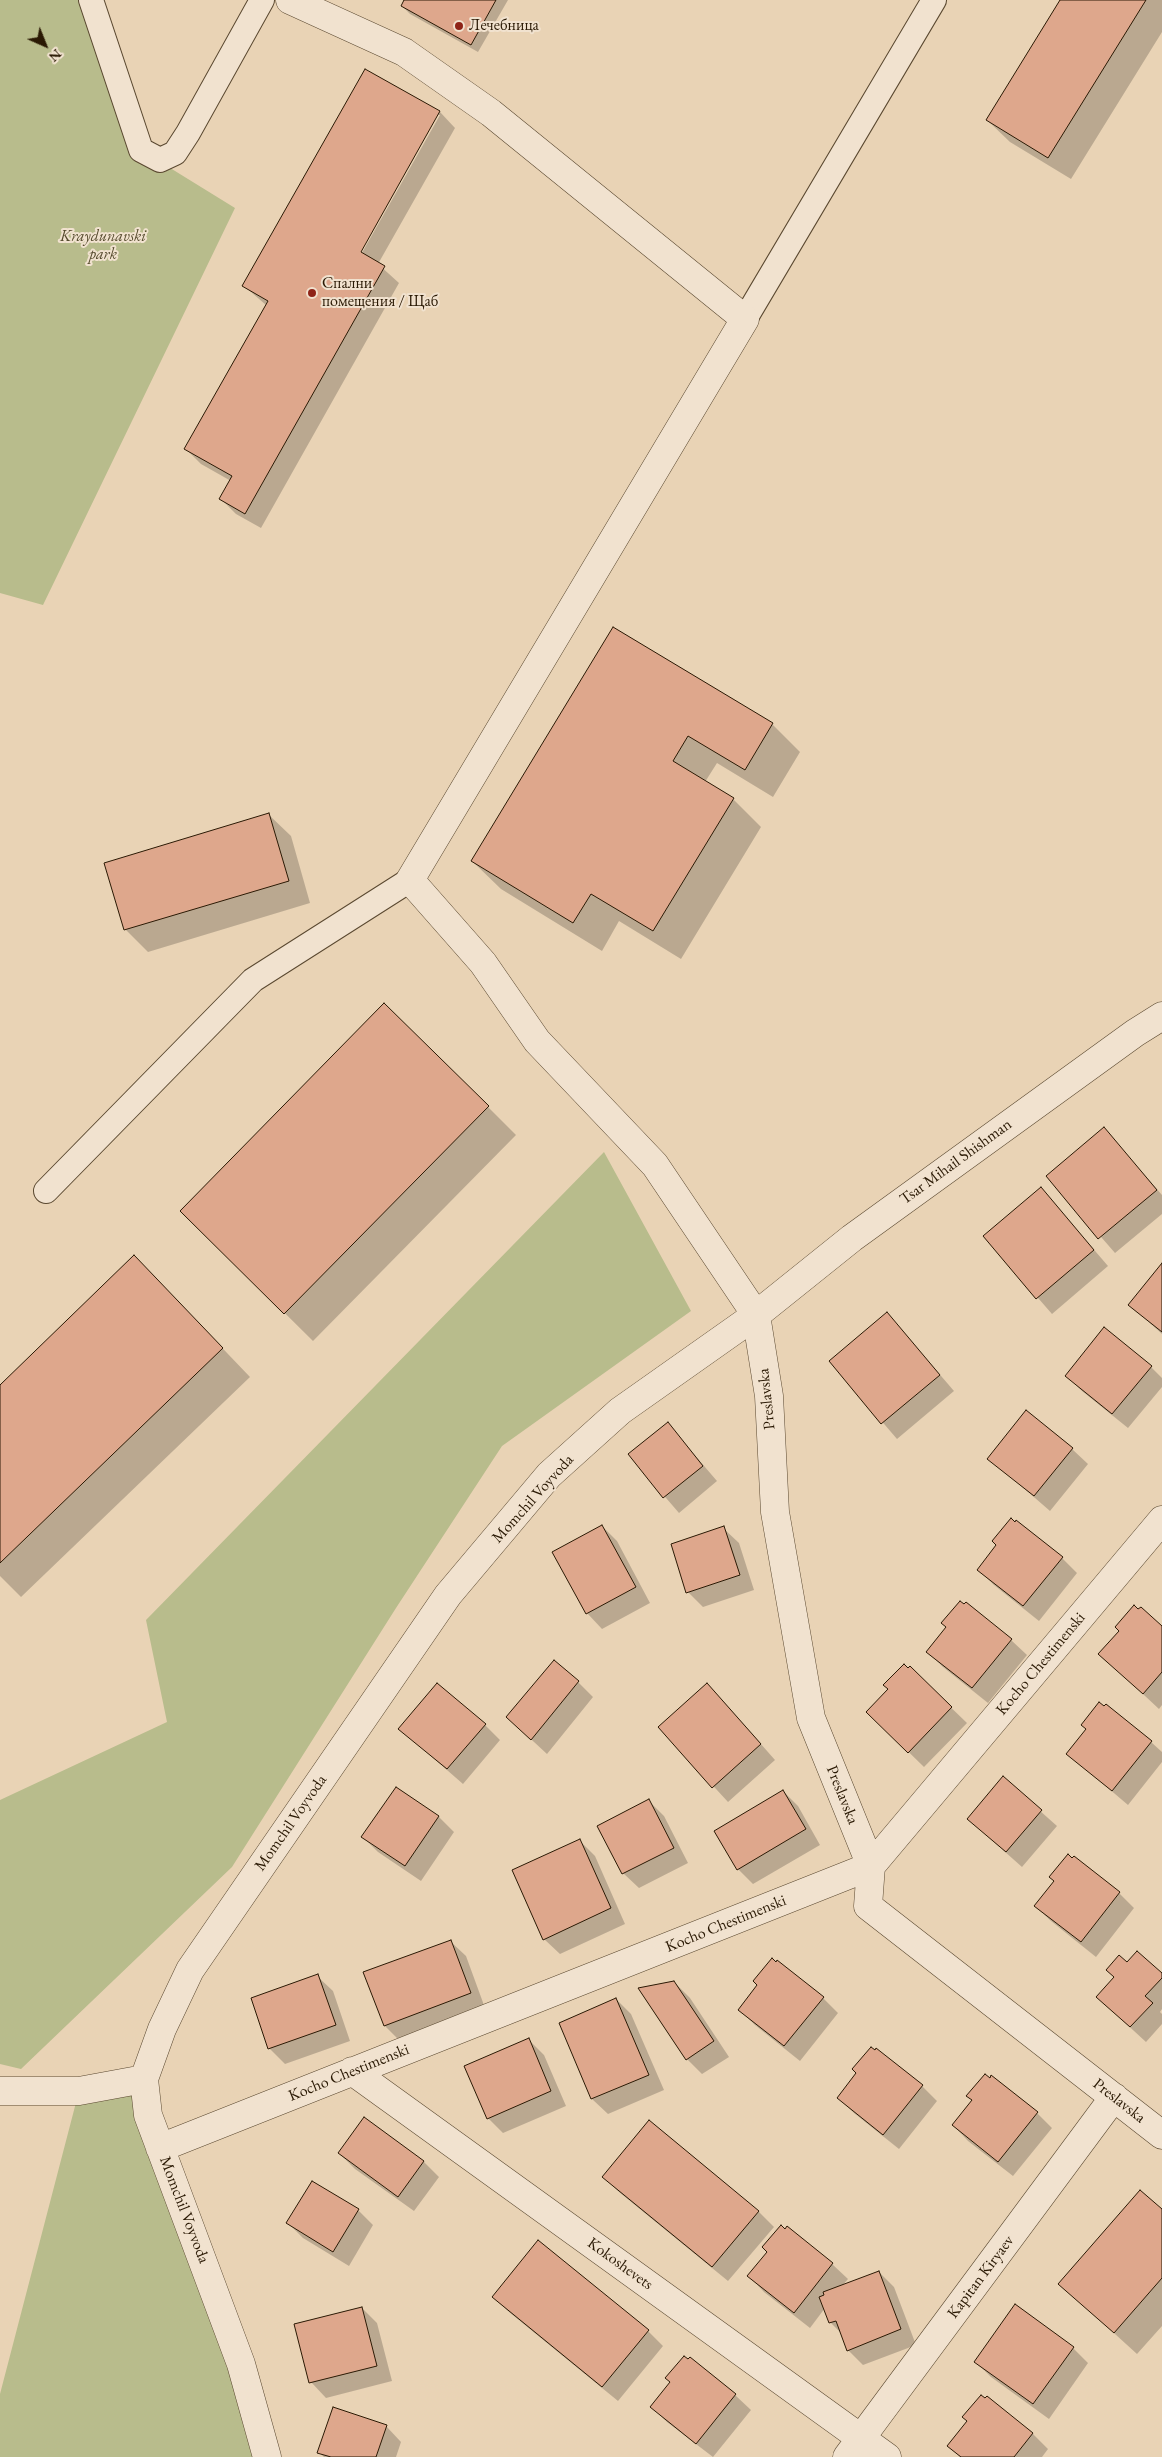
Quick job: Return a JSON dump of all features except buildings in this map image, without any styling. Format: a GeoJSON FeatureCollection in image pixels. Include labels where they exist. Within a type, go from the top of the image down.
{"type":"FeatureCollection","features":[{"type":"Feature","properties":{"kind":"street"},"geometry":{"type":"LineString","coordinates":[[290,0],[404,52],[436,74],[491,113],[744,319],[410,880],[484,963],[537,1041],[655,1165],[756,1315]]}},
{"type":"Feature","properties":{"kind":"street","name":"Tsar Mihail Shishman"},"geometry":{"type":"LineString","coordinates":[[756,1315],[852,1238],[1135,1033],[1162,1016]]}},
{"type":"Feature","properties":{"kind":"street","name":"Preslavska"},"geometry":{"type":"LineString","coordinates":[[756,1315],[769,1396],[775,1512],[811,1718],[871,1866],[868,1906],[1162,2135]]}},
{"type":"Feature","properties":{"kind":"street","name":"Momchil Voyvoda"},"geometry":{"type":"LineString","coordinates":[[267,2457],[241,2364],[148,2114],[144,2079],[162,2029],[190,1970],[448,1595],[550,1476],[613,1417],[756,1315]]}},
{"type":"Feature","properties":{"kind":"street","name":"Kocho Chestimenski"},"geometry":{"type":"LineString","coordinates":[[160,2148],[871,1866],[1162,1520]]}},
{"type":"Feature","properties":{"kind":"street","name":"Kokoshevets"},"geometry":{"type":"LineString","coordinates":[[352,2072],[854,2448],[887,2457]]}},
{"type":"Feature","properties":{"kind":"street"},"geometry":{"type":"LineString","coordinates":[[0,2091],[79,2091],[144,2079]]}},
{"type":"Feature","properties":{"kind":"street","name":"Kapitan Kiryaev"},"geometry":{"type":"LineString","coordinates":[[854,2448],[1114,2098]]}},
{"type":"Feature","properties":{"kind":"lane"},"geometry":{"type":"LineString","coordinates":[[91,0],[141,150],[160,160],[174,153],[188,133],[262,0]]}},
{"type":"Feature","properties":{"kind":"lane"},"geometry":{"type":"LineString","coordinates":[[744,319],[934,0]]}},
{"type":"Feature","properties":{"kind":"lane"},"geometry":{"type":"LineString","coordinates":[[46,1191],[253,980],[410,880]]}},
{"type":"Feature","properties":{"kind":"green space","name":"Kraydunavski park"},"geometry":{"type":"Polygon","coordinates":[[[0,0],[91,0],[141,150],[235,208],[43,605],[0,593],[0,0]]]}},
{"type":"Feature","properties":{"kind":"green space"},"geometry":{"type":"Polygon","coordinates":[[[604,1152],[691,1311],[502,1446],[396,1608],[232,1867],[21,2069],[0,2064],[0,1800],[167,1722],[146,1620],[604,1152]]]}},
{"type":"Feature","properties":{"kind":"green space"},"geometry":{"type":"Polygon","coordinates":[[[144,2079],[267,2457],[0,2457],[0,2394],[79,2091],[144,2079]]]}},
{"type":"Feature","properties":{"kind":"place","name":"Лечебница"},"geometry":{"type":"Point","coordinates":[459,26]}},
{"type":"Feature","properties":{"kind":"place","name":"Спални помещения / Щаб"},"geometry":{"type":"Point","coordinates":[312,293]}}]}
